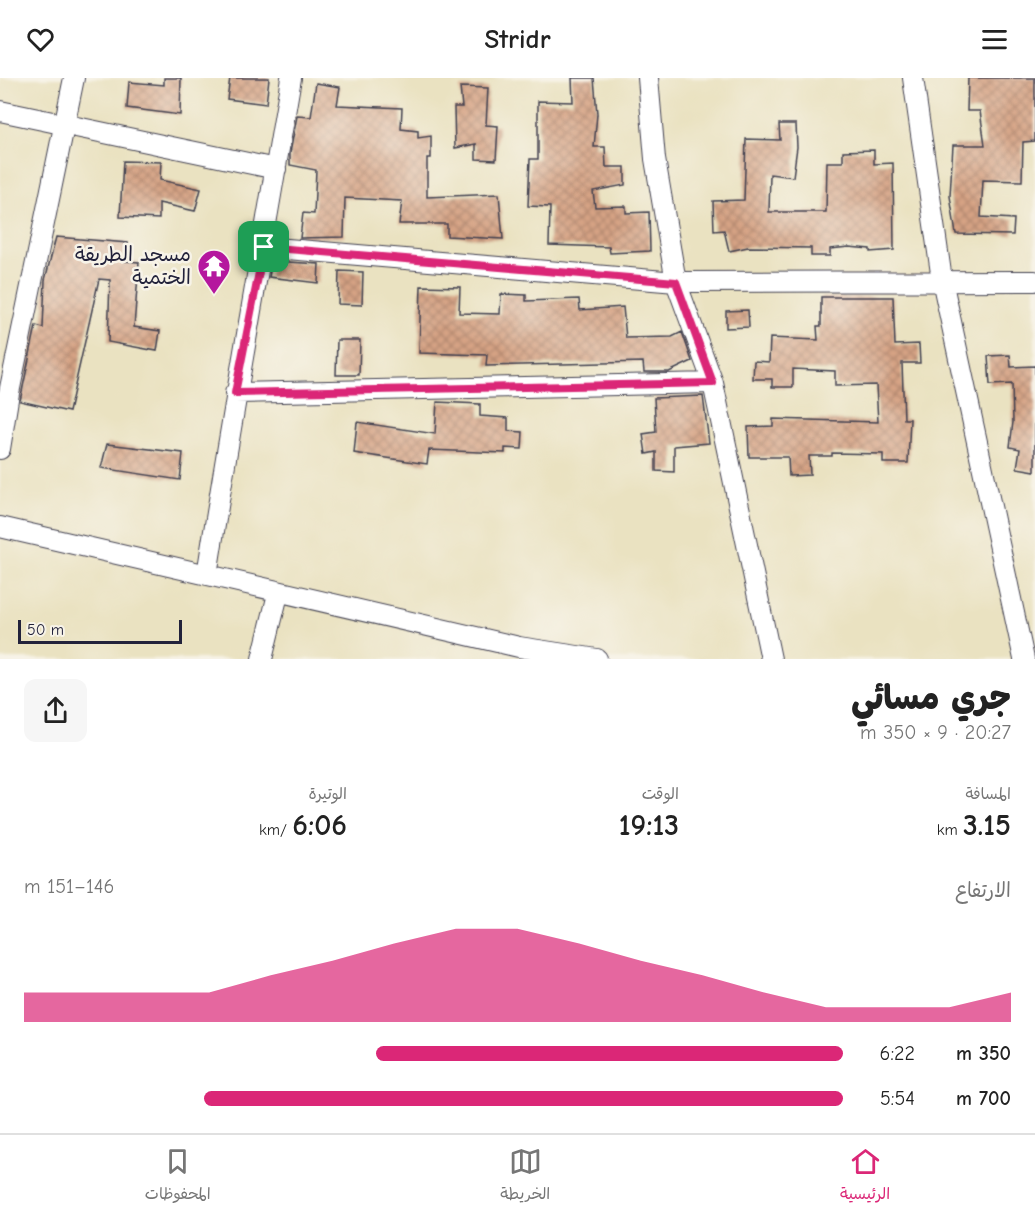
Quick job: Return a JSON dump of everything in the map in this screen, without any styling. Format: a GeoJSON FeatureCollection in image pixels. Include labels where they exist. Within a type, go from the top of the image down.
{"type":"FeatureCollection","features":[{"type":"Feature","properties":{"kind":"street"},"geometry":{"type":"LineString","coordinates":[[0,449],[4,393],[74,78]]}},
{"type":"Feature","properties":{"kind":"street"},"geometry":{"type":"LineString","coordinates":[[207,575],[235,393],[264,247],[291,78]]}},
{"type":"Feature","properties":{"kind":"street"},"geometry":{"type":"LineString","coordinates":[[648,78],[655,159],[676,282],[713,383],[771,659]]}},
{"type":"Feature","properties":{"kind":"street"},"geometry":{"type":"LineString","coordinates":[[913,78],[942,280],[1024,659]]}},
{"type":"Feature","properties":{"kind":"street"},"geometry":{"type":"LineString","coordinates":[[0,111],[276,169]]}},
{"type":"Feature","properties":{"kind":"street"},"geometry":{"type":"LineString","coordinates":[[264,247],[676,282],[1035,281]]}},
{"type":"Feature","properties":{"kind":"street"},"geometry":{"type":"LineString","coordinates":[[235,393],[713,383]]}},
{"type":"Feature","properties":{"kind":"street"},"geometry":{"type":"LineString","coordinates":[[0,527],[207,575],[518,653],[597,659]]}},
{"type":"Feature","properties":{"kind":"street"},"geometry":{"type":"LineString","coordinates":[[262,659],[278,594]]}},
{"type":"Feature","properties":{"kind":"building"},"geometry":{"type":"Polygon","coordinates":[[[164,78],[181,78],[180,115],[127,108],[129,82],[164,85],[164,78]]]}},
{"type":"Feature","properties":{"kind":"building"},"geometry":{"type":"Polygon","coordinates":[[[230,78],[269,78],[266,104],[227,99],[230,78]]]}},
{"type":"Feature","properties":{"kind":"building"},"geometry":{"type":"Polygon","coordinates":[[[572,78],[594,78],[597,114],[594,147],[605,147],[606,167],[625,167],[625,185],[593,191],[595,207],[626,206],[626,213],[649,212],[650,251],[610,253],[609,247],[549,245],[550,207],[528,206],[530,159],[538,159],[538,101],[573,102],[572,78]]]}},
{"type":"Feature","properties":{"kind":"building"},"geometry":{"type":"Polygon","coordinates":[[[968,78],[1035,78],[1035,141],[1023,142],[1022,181],[983,180],[981,217],[1014,219],[1013,235],[956,234],[950,196],[953,145],[985,145],[980,111],[967,111],[968,78]]]}},
{"type":"Feature","properties":{"kind":"building"},"geometry":{"type":"Polygon","coordinates":[[[316,83],[340,87],[337,105],[402,108],[401,129],[418,131],[418,138],[431,136],[431,158],[427,158],[427,197],[499,194],[503,239],[447,236],[447,224],[399,224],[402,201],[345,198],[344,237],[300,238],[303,213],[314,214],[316,170],[290,165],[290,153],[297,116],[311,117],[316,83]]]}},
{"type":"Feature","properties":{"kind":"building"},"geometry":{"type":"Polygon","coordinates":[[[460,87],[488,88],[486,125],[498,126],[496,160],[476,159],[476,144],[455,148],[454,107],[462,107],[460,87]]]}},
{"type":"Feature","properties":{"kind":"building"},"geometry":{"type":"Polygon","coordinates":[[[779,124],[796,124],[797,147],[793,177],[770,174],[769,212],[826,212],[827,162],[843,162],[843,151],[874,150],[874,164],[893,163],[894,250],[870,252],[870,249],[849,247],[830,249],[830,256],[811,256],[811,248],[748,247],[729,251],[724,230],[714,231],[713,201],[744,200],[746,139],[780,140],[779,124]]]}},
{"type":"Feature","properties":{"kind":"building"},"geometry":{"type":"Polygon","coordinates":[[[123,161],[161,162],[160,180],[201,189],[195,211],[159,203],[159,219],[120,217],[123,161]]]}},
{"type":"Feature","properties":{"kind":"building"},"geometry":{"type":"Polygon","coordinates":[[[56,237],[128,243],[125,261],[139,262],[134,327],[160,331],[157,351],[108,342],[110,280],[99,279],[69,412],[20,401],[36,326],[43,328],[45,280],[56,237]]]}},
{"type":"Feature","properties":{"kind":"building"},"geometry":{"type":"Polygon","coordinates":[[[272,261],[319,264],[318,283],[269,277],[272,261]]]}},
{"type":"Feature","properties":{"kind":"building"},"geometry":{"type":"Polygon","coordinates":[[[339,271],[363,272],[362,305],[338,304],[339,271]]]}},
{"type":"Feature","properties":{"kind":"building"},"geometry":{"type":"Polygon","coordinates":[[[421,286],[460,287],[459,313],[500,314],[501,294],[526,295],[526,301],[579,299],[580,310],[623,307],[626,338],[672,337],[682,332],[692,361],[669,372],[644,372],[643,362],[486,366],[487,355],[419,353],[421,286]]]}},
{"type":"Feature","properties":{"kind":"building"},"geometry":{"type":"Polygon","coordinates":[[[821,297],[893,297],[895,345],[919,344],[920,363],[902,363],[904,419],[910,419],[908,463],[883,463],[883,454],[832,453],[832,456],[809,456],[810,475],[789,476],[788,457],[749,457],[748,427],[773,426],[773,419],[878,422],[876,385],[835,386],[835,371],[793,369],[793,387],[772,387],[772,379],[753,379],[754,361],[769,362],[770,338],[818,340],[817,326],[821,326],[821,297]]]}},
{"type":"Feature","properties":{"kind":"building"},"geometry":{"type":"Polygon","coordinates":[[[748,310],[749,327],[726,328],[726,311],[748,310]]]}},
{"type":"Feature","properties":{"kind":"building"},"geometry":{"type":"Polygon","coordinates":[[[337,340],[360,340],[359,375],[336,375],[337,340]]]}},
{"type":"Feature","properties":{"kind":"building"},"geometry":{"type":"Polygon","coordinates":[[[1010,355],[1011,367],[1035,366],[1035,471],[1017,468],[1020,449],[1010,447],[1013,422],[1012,384],[990,385],[988,356],[1010,355]]]}},
{"type":"Feature","properties":{"kind":"building"},"geometry":{"type":"Polygon","coordinates":[[[703,396],[709,443],[674,446],[674,472],[656,471],[656,452],[646,454],[643,434],[656,432],[654,398],[703,396]]]}},
{"type":"Feature","properties":{"kind":"building"},"geometry":{"type":"Polygon","coordinates":[[[437,402],[480,404],[480,416],[508,418],[508,431],[523,432],[522,449],[505,448],[505,453],[429,450],[427,464],[354,453],[357,422],[435,434],[437,402]]]}},
{"type":"Feature","properties":{"kind":"building"},"geometry":{"type":"Polygon","coordinates":[[[107,444],[183,453],[180,480],[101,468],[107,444]]]}},
{"type":"Feature","properties":{"kind":"place","name":"مسجد الطريقة الختمية"},"geometry":{"type":"Point","coordinates":[214,295]}},
{"type":"Feature","properties":{"kind":"route"},"geometry":{"type":"LineString","coordinates":[[264,247],[676,282],[713,383],[235,393],[264,247]]}}]}
